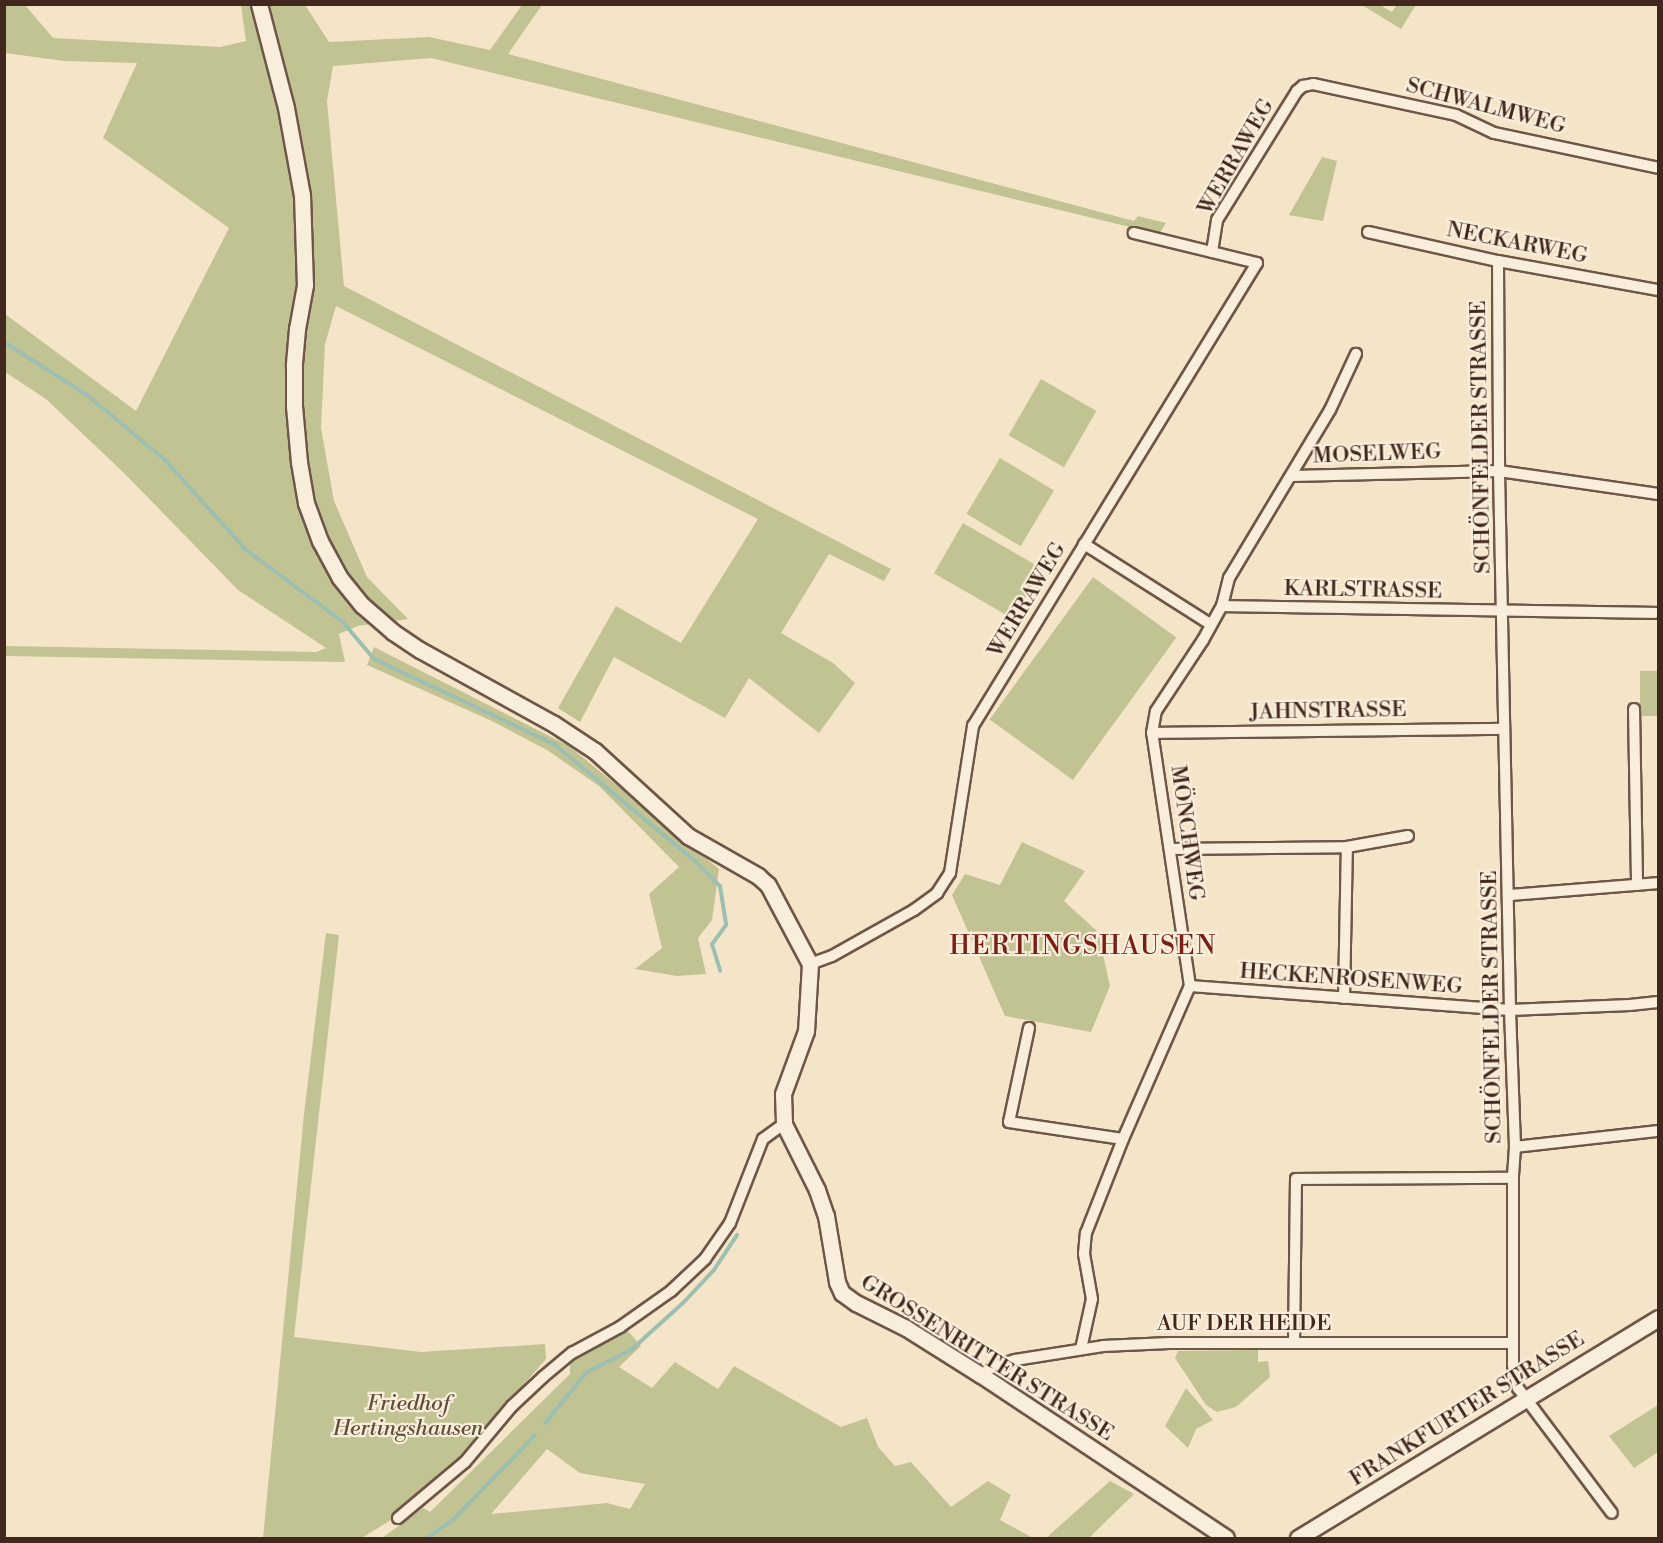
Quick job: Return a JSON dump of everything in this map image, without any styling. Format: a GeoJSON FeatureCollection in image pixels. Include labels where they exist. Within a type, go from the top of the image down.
{"type":"FeatureCollection","features":[{"type":"Feature","properties":{"kind":"street"},"geometry":{"type":"LineString","coordinates":[[259,4],[286,108],[302,195],[305,285],[297,329],[294,406],[306,503],[320,541],[340,578],[362,605],[393,632],[420,650],[554,724],[595,751],[688,836],[758,876],[768,885],[810,964]]}},
{"type":"Feature","properties":{"kind":"street","name":"SCHWALMWEG"},"geometry":{"type":"LineString","coordinates":[[1303,86],[1313,84],[1456,115],[1494,133],[1659,168]]}},
{"type":"Feature","properties":{"kind":"street","name":"WERRAWEG"},"geometry":{"type":"LineString","coordinates":[[1212,252],[1216,220],[1303,86]]}},
{"type":"Feature","properties":{"kind":"street","name":"NECKARWEG"},"geometry":{"type":"LineString","coordinates":[[1368,232],[1498,261],[1659,290]]}},
{"type":"Feature","properties":{"kind":"street","name":"WERRAWEG"},"geometry":{"type":"LineString","coordinates":[[810,964],[832,956],[914,910],[937,893],[950,873],[973,726],[1257,263],[1134,233]]}},
{"type":"Feature","properties":{"kind":"street","name":"SCHÖNFELDER STRASSE"},"geometry":{"type":"LineString","coordinates":[[1498,261],[1499,471],[1515,1147],[1512,1343],[1518,1388],[1612,1513]]}},
{"type":"Feature","properties":{"kind":"street","name":"MÖNCHWEG"},"geometry":{"type":"LineString","coordinates":[[1190,986],[1152,733],[1156,711],[1203,640],[1222,606],[1229,578],[1330,410],[1356,354]]}},
{"type":"Feature","properties":{"kind":"street","name":"MOSELWEG"},"geometry":{"type":"LineString","coordinates":[[1292,476],[1499,471],[1659,494]]}},
{"type":"Feature","properties":{"kind":"street"},"geometry":{"type":"LineString","coordinates":[[1084,544],[1210,624]]}},
{"type":"Feature","properties":{"kind":"street","name":"KARLSTRASSE"},"geometry":{"type":"LineString","coordinates":[[1222,606],[1503,612]]}},
{"type":"Feature","properties":{"kind":"street"},"geometry":{"type":"LineString","coordinates":[[1503,612],[1655,613]]}},
{"type":"Feature","properties":{"kind":"street"},"geometry":{"type":"LineString","coordinates":[[1634,709],[1638,885]]}},
{"type":"Feature","properties":{"kind":"street","name":"JAHNSTRASSE"},"geometry":{"type":"LineString","coordinates":[[1152,733],[1504,729]]}},
{"type":"Feature","properties":{"kind":"street"},"geometry":{"type":"LineString","coordinates":[[1170,849],[1347,847],[1408,836]]}},
{"type":"Feature","properties":{"kind":"street"},"geometry":{"type":"LineString","coordinates":[[1344,998],[1347,847]]}},
{"type":"Feature","properties":{"kind":"street"},"geometry":{"type":"LineString","coordinates":[[1509,895],[1659,883]]}},
{"type":"Feature","properties":{"kind":"street","name":"GROSSENRITTER STRASSE"},"geometry":{"type":"LineString","coordinates":[[810,964],[806,1031],[783,1094],[784,1124],[817,1190],[826,1216],[837,1282],[842,1293],[856,1304],[906,1328],[981,1375],[1226,1539]]}},
{"type":"Feature","properties":{"kind":"street"},"geometry":{"type":"LineString","coordinates":[[1081,1348],[1092,1299],[1084,1254],[1086,1233],[1123,1139],[1190,986]]}},
{"type":"Feature","properties":{"kind":"street","name":"HECKENROSENWEG"},"geometry":{"type":"LineString","coordinates":[[1190,986],[1510,1010],[1659,1002]]}},
{"type":"Feature","properties":{"kind":"street"},"geometry":{"type":"LineString","coordinates":[[1029,1028],[1009,1122],[1123,1139]]}},
{"type":"Feature","properties":{"kind":"street"},"geometry":{"type":"LineString","coordinates":[[398,1518],[465,1462],[512,1406],[543,1377],[573,1353],[620,1327],[671,1290],[705,1259],[730,1223],[763,1139],[784,1124]]}},
{"type":"Feature","properties":{"kind":"street"},"geometry":{"type":"LineString","coordinates":[[1515,1147],[1659,1131]]}},
{"type":"Feature","properties":{"kind":"street"},"geometry":{"type":"LineString","coordinates":[[1294,1342],[1296,1179],[1513,1178]]}},
{"type":"Feature","properties":{"kind":"street","name":"FRANKFURTER STRASSE"},"geometry":{"type":"LineString","coordinates":[[1298,1539],[1659,1318]]}},
{"type":"Feature","properties":{"kind":"street","name":"AUF DER HEIDE"},"geometry":{"type":"LineString","coordinates":[[981,1375],[993,1367],[1015,1360],[1081,1348],[1169,1343],[1512,1343]]}},
{"type":"Feature","properties":{"kind":"green space"},"geometry":{"type":"Polygon","coordinates":[[[5,5],[25,5],[53,38],[220,47],[246,41],[241,5],[305,5],[329,42],[429,37],[490,50],[522,5],[542,5],[508,54],[1134,221],[1138,216],[1166,223],[1159,234],[431,58],[333,66],[327,101],[344,286],[891,569],[884,581],[829,554],[781,633],[833,663],[855,683],[819,733],[749,678],[725,718],[614,657],[580,722],[558,708],[616,606],[681,643],[758,519],[336,306],[325,344],[321,428],[334,501],[367,577],[408,619],[358,626],[339,634],[345,662],[5,656],[5,646],[316,652],[326,648],[238,590],[125,474],[46,399],[5,372],[5,314],[136,411],[229,228],[103,138],[137,63],[64,61],[5,53],[5,5]]]}},
{"type":"Feature","properties":{"kind":"green space"},"geometry":{"type":"Polygon","coordinates":[[[1362,5],[1380,5],[1392,12],[1397,5],[1416,5],[1401,29],[1362,5]]]}},
{"type":"Feature","properties":{"kind":"green space"},"geometry":{"type":"Polygon","coordinates":[[[1322,157],[1337,161],[1323,221],[1289,215],[1322,157]]]}},
{"type":"Feature","properties":{"kind":"green space"},"geometry":{"type":"Polygon","coordinates":[[[1041,379],[1096,411],[1064,467],[1008,435],[1041,379]]]}},
{"type":"Feature","properties":{"kind":"green space"},"geometry":{"type":"Polygon","coordinates":[[[1000,458],[1054,490],[1021,546],[967,514],[1000,458]]]}},
{"type":"Feature","properties":{"kind":"green space"},"geometry":{"type":"Polygon","coordinates":[[[963,523],[1042,568],[1013,619],[934,573],[963,523]]]}},
{"type":"Feature","properties":{"kind":"green space"},"geometry":{"type":"Polygon","coordinates":[[[1093,577],[1176,638],[1073,780],[990,719],[1093,577]]]}},
{"type":"Feature","properties":{"kind":"green space"},"geometry":{"type":"Polygon","coordinates":[[[374,647],[569,746],[719,869],[712,920],[698,938],[706,974],[677,976],[635,969],[662,948],[649,894],[679,867],[599,786],[547,750],[494,722],[367,665],[374,647]]]}},
{"type":"Feature","properties":{"kind":"green space"},"geometry":{"type":"Polygon","coordinates":[[[1640,671],[1658,671],[1658,716],[1640,716],[1640,671]]]}},
{"type":"Feature","properties":{"kind":"green space"},"geometry":{"type":"Polygon","coordinates":[[[1022,842],[1085,871],[1064,901],[1098,932],[1110,986],[1091,1032],[1005,1016],[952,895],[965,874],[1000,885],[1022,842]]]}},
{"type":"Feature","properties":{"kind":"green space","name":"Friedhof Hertingshausen"},"geometry":{"type":"Polygon","coordinates":[[[326,933],[339,935],[294,1337],[421,1352],[545,1344],[546,1359],[464,1453],[397,1516],[362,1538],[263,1538],[304,1114],[326,933]]]}},
{"type":"Feature","properties":{"kind":"green space"},"geometry":{"type":"Polygon","coordinates":[[[627,1330],[641,1346],[619,1367],[652,1388],[675,1362],[718,1389],[734,1366],[841,1427],[867,1418],[878,1447],[895,1466],[911,1462],[951,1507],[988,1481],[1011,1495],[1000,1520],[1033,1538],[382,1538],[423,1508],[430,1512],[570,1374],[570,1362],[627,1330]],[[547,1449],[491,1514],[607,1503],[630,1509],[645,1484],[580,1473],[547,1449]]]}},
{"type":"Feature","properties":{"kind":"green space"},"geometry":{"type":"Polygon","coordinates":[[[1258,1350],[1258,1362],[1268,1361],[1270,1377],[1236,1407],[1217,1412],[1206,1405],[1175,1358],[1178,1351],[1258,1350]]]}},
{"type":"Feature","properties":{"kind":"green space"},"geometry":{"type":"Polygon","coordinates":[[[1186,1388],[1213,1420],[1196,1429],[1188,1448],[1165,1426],[1186,1388]]]}},
{"type":"Feature","properties":{"kind":"green space"},"geometry":{"type":"Polygon","coordinates":[[[1658,1405],[1658,1452],[1634,1468],[1609,1436],[1658,1405]]]}},
{"type":"Feature","properties":{"kind":"green space"},"geometry":{"type":"Polygon","coordinates":[[[1110,1481],[1134,1494],[1089,1538],[1046,1538],[1110,1481]]]}},
{"type":"Feature","properties":{"kind":"waterway"},"geometry":{"type":"LineString","coordinates":[[4,342],[87,395],[165,460],[246,550],[342,621],[374,659],[554,744],[696,862],[720,886],[726,925],[712,944],[720,971]]}},
{"type":"Feature","properties":{"kind":"waterway"},"geometry":{"type":"LineString","coordinates":[[545,1423],[587,1372],[631,1350],[683,1303],[714,1270],[737,1235]]}},
{"type":"Feature","properties":{"kind":"waterway"},"geometry":{"type":"LineString","coordinates":[[427,1538],[453,1520],[535,1435]]}},
{"type":"Feature","properties":{"kind":"district","name":"HERTINGSHAUSEN"},"geometry":{"type":"Point","coordinates":[1083,947]}}]}
